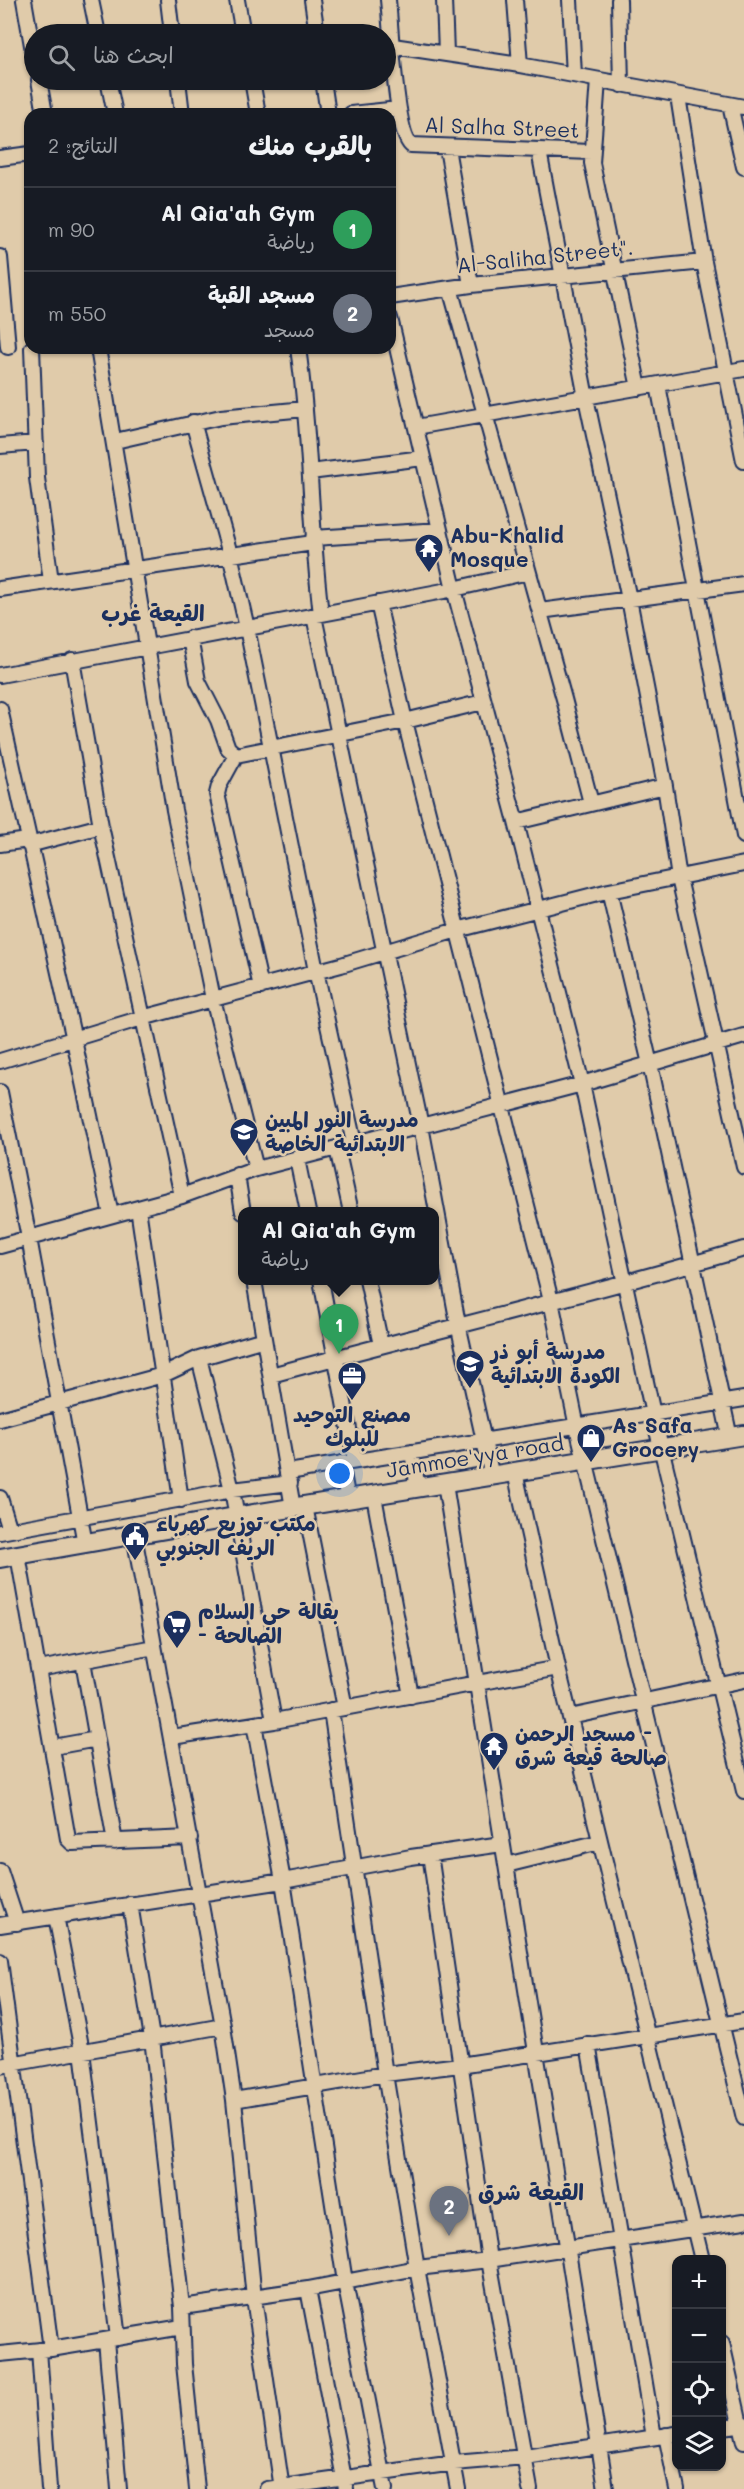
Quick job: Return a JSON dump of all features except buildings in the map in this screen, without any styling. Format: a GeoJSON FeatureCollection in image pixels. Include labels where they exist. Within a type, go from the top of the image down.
{"type":"FeatureCollection","features":[{"type":"Feature","properties":{"kind":"main road","name":"Jammoe'yya road"},"geometry":{"type":"LineString","coordinates":[[9,1556],[737,1436]]}},
{"type":"Feature","properties":{"kind":"street"},"geometry":{"type":"LineString","coordinates":[[24,0],[28,24]]}},
{"type":"Feature","properties":{"kind":"street"},"geometry":{"type":"LineString","coordinates":[[91,0],[96,24]]}},
{"type":"Feature","properties":{"kind":"street"},"geometry":{"type":"LineString","coordinates":[[168,0],[171,24]]}},
{"type":"Feature","properties":{"kind":"street"},"geometry":{"type":"LineString","coordinates":[[237,0],[241,24]]}},
{"type":"Feature","properties":{"kind":"street"},"geometry":{"type":"LineString","coordinates":[[312,0],[316,24]]}},
{"type":"Feature","properties":{"kind":"street"},"geometry":{"type":"LineString","coordinates":[[388,0],[391,24]]}},
{"type":"Feature","properties":{"kind":"street"},"geometry":{"type":"LineString","coordinates":[[444,0],[446,53]]}},
{"type":"Feature","properties":{"kind":"street"},"geometry":{"type":"LineString","coordinates":[[515,0],[520,65]]}},
{"type":"Feature","properties":{"kind":"street"},"geometry":{"type":"LineString","coordinates":[[570,0],[574,75]]}},
{"type":"Feature","properties":{"kind":"street"},"geometry":{"type":"LineString","coordinates":[[619,0],[621,85]]}},
{"type":"Feature","properties":{"kind":"street"},"geometry":{"type":"LineString","coordinates":[[396,46],[520,65],[737,106],[744,166]]}},
{"type":"Feature","properties":{"kind":"street"},"geometry":{"type":"LineString","coordinates":[[396,78],[399,109],[396,109]]}},
{"type":"Feature","properties":{"kind":"street","name":"Al Salha Street"},"geometry":{"type":"LineString","coordinates":[[598,80],[591,152],[639,388]]}},
{"type":"Feature","properties":{"kind":"street"},"geometry":{"type":"LineString","coordinates":[[41,90],[44,108]]}},
{"type":"Feature","properties":{"kind":"street"},"geometry":{"type":"LineString","coordinates":[[110,90],[115,108]]}},
{"type":"Feature","properties":{"kind":"street"},"geometry":{"type":"LineString","coordinates":[[179,90],[181,108]]}},
{"type":"Feature","properties":{"kind":"street"},"geometry":{"type":"LineString","coordinates":[[254,90],[257,108]]}},
{"type":"Feature","properties":{"kind":"street"},"geometry":{"type":"LineString","coordinates":[[324,90],[327,108]]}},
{"type":"Feature","properties":{"kind":"street"},"geometry":{"type":"LineString","coordinates":[[678,96],[704,262],[744,461]]}},
{"type":"Feature","properties":{"kind":"street","name":"Al Salha Street"},"geometry":{"type":"LineString","coordinates":[[399,109],[406,141],[411,145],[591,152]]}},
{"type":"Feature","properties":{"kind":"street"},"geometry":{"type":"LineString","coordinates":[[447,148],[471,285]]}},
{"type":"Feature","properties":{"kind":"street"},"geometry":{"type":"LineString","coordinates":[[539,151],[586,398],[629,599],[665,786],[679,878],[744,1167]]}},
{"type":"Feature","properties":{"kind":"street"},"geometry":{"type":"LineString","coordinates":[[0,158],[24,155]]}},
{"type":"Feature","properties":{"kind":"street"},"geometry":{"type":"LineString","coordinates":[[0,257],[4,347],[24,348]]}},
{"type":"Feature","properties":{"kind":"street","name":"Al-Saliha Street\"."},"geometry":{"type":"LineString","coordinates":[[396,296],[471,285],[704,262]]}},
{"type":"Feature","properties":{"kind":"street"},"geometry":{"type":"LineString","coordinates":[[450,288],[591,803]]}},
{"type":"Feature","properties":{"kind":"street"},"geometry":{"type":"LineString","coordinates":[[396,343],[454,589],[582,1084],[661,1449],[744,1791]]}},
{"type":"Feature","properties":{"kind":"street"},"geometry":{"type":"LineString","coordinates":[[31,354],[37,478],[51,581]]}},
{"type":"Feature","properties":{"kind":"street"},"geometry":{"type":"LineString","coordinates":[[99,354],[174,810],[213,999],[256,1169]]}},
{"type":"Feature","properties":{"kind":"street"},"geometry":{"type":"LineString","coordinates":[[299,354],[310,472],[318,615],[383,951],[436,1207]]}},
{"type":"Feature","properties":{"kind":"street"},"geometry":{"type":"LineString","coordinates":[[416,427],[744,369]]}},
{"type":"Feature","properties":{"kind":"street"},"geometry":{"type":"LineString","coordinates":[[658,385],[744,836]]}},
{"type":"Feature","properties":{"kind":"street"},"geometry":{"type":"LineString","coordinates":[[115,441],[193,422],[238,414],[305,409]]}},
{"type":"Feature","properties":{"kind":"street"},"geometry":{"type":"LineString","coordinates":[[193,422],[230,554],[247,628],[316,972],[354,1143]]}},
{"type":"Feature","properties":{"kind":"street"},"geometry":{"type":"LineString","coordinates":[[0,446],[36,443]]}},
{"type":"Feature","properties":{"kind":"street"},"geometry":{"type":"LineString","coordinates":[[310,472],[423,458]]}},
{"type":"Feature","properties":{"kind":"street"},"geometry":{"type":"LineString","coordinates":[[0,589],[313,541],[440,530]]}},
{"type":"Feature","properties":{"kind":"street"},"geometry":{"type":"LineString","coordinates":[[0,675],[454,589],[528,572]]}},
{"type":"Feature","properties":{"kind":"street"},"geometry":{"type":"LineString","coordinates":[[540,611],[744,584]]}},
{"type":"Feature","properties":{"kind":"street"},"geometry":{"type":"LineString","coordinates":[[378,603],[405,721],[551,1301],[577,1427],[744,2118]]}},
{"type":"Feature","properties":{"kind":"street"},"geometry":{"type":"LineString","coordinates":[[190,638],[198,681],[218,720],[228,748],[236,755]]}},
{"type":"Feature","properties":{"kind":"street"},"geometry":{"type":"LineString","coordinates":[[72,660],[101,826],[182,1196]]}},
{"type":"Feature","properties":{"kind":"street"},"geometry":{"type":"LineString","coordinates":[[236,755],[405,721],[483,702]]}},
{"type":"Feature","properties":{"kind":"street"},"geometry":{"type":"LineString","coordinates":[[0,709],[111,1215]]}},
{"type":"Feature","properties":{"kind":"street"},"geometry":{"type":"LineString","coordinates":[[236,755],[217,794],[261,987]]}},
{"type":"Feature","properties":{"kind":"street"},"geometry":{"type":"LineString","coordinates":[[516,822],[665,786]]}},
{"type":"Feature","properties":{"kind":"street"},"geometry":{"type":"LineString","coordinates":[[0,844],[29,843],[101,826]]}},
{"type":"Feature","properties":{"kind":"street"},"geometry":{"type":"LineString","coordinates":[[0,1061],[142,1018],[316,972],[457,930],[609,891],[744,864]]}},
{"type":"Feature","properties":{"kind":"street"},"geometry":{"type":"LineString","coordinates":[[609,891],[650,1064],[722,1403],[737,1436]]}},
{"type":"Feature","properties":{"kind":"street"},"geometry":{"type":"LineString","coordinates":[[0,1246],[182,1196],[237,1174],[582,1084],[744,1036]]}},
{"type":"Feature","properties":{"kind":"street"},"geometry":{"type":"LineString","coordinates":[[0,1092],[3,1123],[29,1238],[85,1544]]}},
{"type":"Feature","properties":{"kind":"street"},"geometry":{"type":"LineString","coordinates":[[337,1148],[350,1207]]}},
{"type":"Feature","properties":{"kind":"street"},"geometry":{"type":"LineString","coordinates":[[297,1159],[307,1207]]}},
{"type":"Feature","properties":{"kind":"street"},"geometry":{"type":"LineString","coordinates":[[237,1174],[242,1207]]}},
{"type":"Feature","properties":{"kind":"street"},"geometry":{"type":"LineString","coordinates":[[138,1208],[181,1500]]}},
{"type":"Feature","properties":{"kind":"street"},"geometry":{"type":"LineString","coordinates":[[439,1222],[458,1324],[492,1477]]}},
{"type":"Feature","properties":{"kind":"street"},"geometry":{"type":"LineString","coordinates":[[271,1375],[458,1324],[625,1283],[744,1249]]}},
{"type":"Feature","properties":{"kind":"street"},"geometry":{"type":"LineString","coordinates":[[255,1285],[289,1478],[299,1507],[345,1708]]}},
{"type":"Feature","properties":{"kind":"street"},"geometry":{"type":"LineString","coordinates":[[322,1285],[355,1461]]}},
{"type":"Feature","properties":{"kind":"street"},"geometry":{"type":"LineString","coordinates":[[368,1285],[381,1345]]}},
{"type":"Feature","properties":{"kind":"street"},"geometry":{"type":"LineString","coordinates":[[0,1419],[163,1375],[199,1358],[264,1339]]}},
{"type":"Feature","properties":{"kind":"street"},"geometry":{"type":"LineString","coordinates":[[199,1358],[232,1490],[235,1517],[274,1721]]}},
{"type":"Feature","properties":{"kind":"street"},"geometry":{"type":"LineString","coordinates":[[0,1498],[5,1531],[232,1490],[289,1478],[341,1463],[744,1399]]}},
{"type":"Feature","properties":{"kind":"street"},"geometry":{"type":"LineString","coordinates":[[412,1452],[418,1489]]}},
{"type":"Feature","properties":{"kind":"street"},"geometry":{"type":"LineString","coordinates":[[341,1463],[348,1500]]}},
{"type":"Feature","properties":{"kind":"street"},"geometry":{"type":"LineString","coordinates":[[515,1472],[558,1668],[701,2255]]}},
{"type":"Feature","properties":{"kind":"street"},"geometry":{"type":"LineString","coordinates":[[445,1484],[606,2489]]}},
{"type":"Feature","properties":{"kind":"street"},"geometry":{"type":"LineString","coordinates":[[374,1496],[411,1696]]}},
{"type":"Feature","properties":{"kind":"street"},"geometry":{"type":"LineString","coordinates":[[134,1535],[223,2026],[234,2100],[255,2298],[282,2488]]}},
{"type":"Feature","properties":{"kind":"street"},"geometry":{"type":"LineString","coordinates":[[9,1556],[39,1669],[68,1839],[72,1843],[190,1838]]}},
{"type":"Feature","properties":{"kind":"street"},"geometry":{"type":"LineString","coordinates":[[39,1669],[154,1647]]}},
{"type":"Feature","properties":{"kind":"street"},"geometry":{"type":"LineString","coordinates":[[83,1660],[115,1842]]}},
{"type":"Feature","properties":{"kind":"street"},"geometry":{"type":"LineString","coordinates":[[172,1737],[274,1721],[558,1668]]}},
{"type":"Feature","properties":{"kind":"street"},"geometry":{"type":"LineString","coordinates":[[570,1717],[744,1680]]}},
{"type":"Feature","properties":{"kind":"street"},"geometry":{"type":"LineString","coordinates":[[331,1710],[352,1868],[385,2074],[417,2268],[458,2489]]}},
{"type":"Feature","properties":{"kind":"street"},"geometry":{"type":"LineString","coordinates":[[254,1724],[283,1881],[345,2282],[386,2489]]}},
{"type":"Feature","properties":{"kind":"street"},"geometry":{"type":"LineString","coordinates":[[53,1747],[97,1739]]}},
{"type":"Feature","properties":{"kind":"street"},"geometry":{"type":"LineString","coordinates":[[506,1865],[600,1842]]}},
{"type":"Feature","properties":{"kind":"street"},"geometry":{"type":"LineString","coordinates":[[0,1925],[502,1844]]}},
{"type":"Feature","properties":{"kind":"street"},"geometry":{"type":"LineString","coordinates":[[430,1854],[489,2260],[530,2489]]}},
{"type":"Feature","properties":{"kind":"street"},"geometry":{"type":"LineString","coordinates":[[0,1871],[17,1923]]}},
{"type":"Feature","properties":{"kind":"street"},"geometry":{"type":"LineString","coordinates":[[130,1904],[152,2038],[182,2307],[197,2489]]}},
{"type":"Feature","properties":{"kind":"street"},"geometry":{"type":"LineString","coordinates":[[56,1916],[82,2051],[112,2339],[119,2489]]}},
{"type":"Feature","properties":{"kind":"street"},"geometry":{"type":"LineString","coordinates":[[0,1961],[7,2064],[45,2349],[49,2489]]}},
{"type":"Feature","properties":{"kind":"street"},"geometry":{"type":"LineString","coordinates":[[234,2100],[385,2074],[460,2065],[744,2021]]}},
{"type":"Feature","properties":{"kind":"street"},"geometry":{"type":"LineString","coordinates":[[7,2064],[223,2026]]}},
{"type":"Feature","properties":{"kind":"street"},"geometry":{"type":"LineString","coordinates":[[588,2044],[620,2241],[677,2489]]}},
{"type":"Feature","properties":{"kind":"street"},"geometry":{"type":"LineString","coordinates":[[182,2307],[255,2298],[417,2268],[489,2260],[744,2221]]}},
{"type":"Feature","properties":{"kind":"street"},"geometry":{"type":"LineString","coordinates":[[308,2289],[345,2484]]}},
{"type":"Feature","properties":{"kind":"street"},"geometry":{"type":"LineString","coordinates":[[0,2354],[182,2327]]}},
{"type":"Feature","properties":{"kind":"street"},"geometry":{"type":"LineString","coordinates":[[726,2359],[742,2424],[744,2442]]}},
{"type":"Feature","properties":{"kind":"street"},"geometry":{"type":"LineString","coordinates":[[726,2426],[742,2424]]}},
{"type":"Feature","properties":{"kind":"street"},"geometry":{"type":"LineString","coordinates":[[267,2489],[345,2484],[383,2474],[454,2463],[525,2457],[665,2435]]}},
{"type":"Feature","properties":{"kind":"place","name":"Abu-Khalid Mosque"},"geometry":{"type":"Point","coordinates":[429,574]}},
{"type":"Feature","properties":{"kind":"place","name":"مدرسة النور المبين الابتدائية الخاصة"},"geometry":{"type":"Point","coordinates":[244,1158]}},
{"type":"Feature","properties":{"kind":"place","name":"Al Qia'ah Gym"},"geometry":{"type":"Point","coordinates":[339,1354]}},
{"type":"Feature","properties":{"kind":"place","name":"مدرسة أبو ذر الكودة الابتدائية"},"geometry":{"type":"Point","coordinates":[470,1390]}},
{"type":"Feature","properties":{"kind":"place","name":"مصنع التوحيد للبلوك"},"geometry":{"type":"Point","coordinates":[352,1402]}},
{"type":"Feature","properties":{"kind":"place","name":"As Safa Grocery"},"geometry":{"type":"Point","coordinates":[591,1464]}},
{"type":"Feature","properties":{"kind":"place","name":"مكتب توزيع كهرباء الريف الجنوبي"},"geometry":{"type":"Point","coordinates":[135,1562]}},
{"type":"Feature","properties":{"kind":"place","name":"بقالة حي السلام - الصالحة"},"geometry":{"type":"Point","coordinates":[177,1650]}},
{"type":"Feature","properties":{"kind":"place","name":"مسجد الرحمن - صالحة قيعة شرق"},"geometry":{"type":"Point","coordinates":[494,1772]}},
{"type":"Feature","properties":{"kind":"place","name":"مسجد القبة"},"geometry":{"type":"Point","coordinates":[449,2236]}},
{"type":"Feature","properties":{"kind":"district","name":"القيعة غرب"},"geometry":{"type":"Point","coordinates":[153,613]}},
{"type":"Feature","properties":{"kind":"district","name":"القيعة شرق"},"geometry":{"type":"Point","coordinates":[531,2192]}}]}
